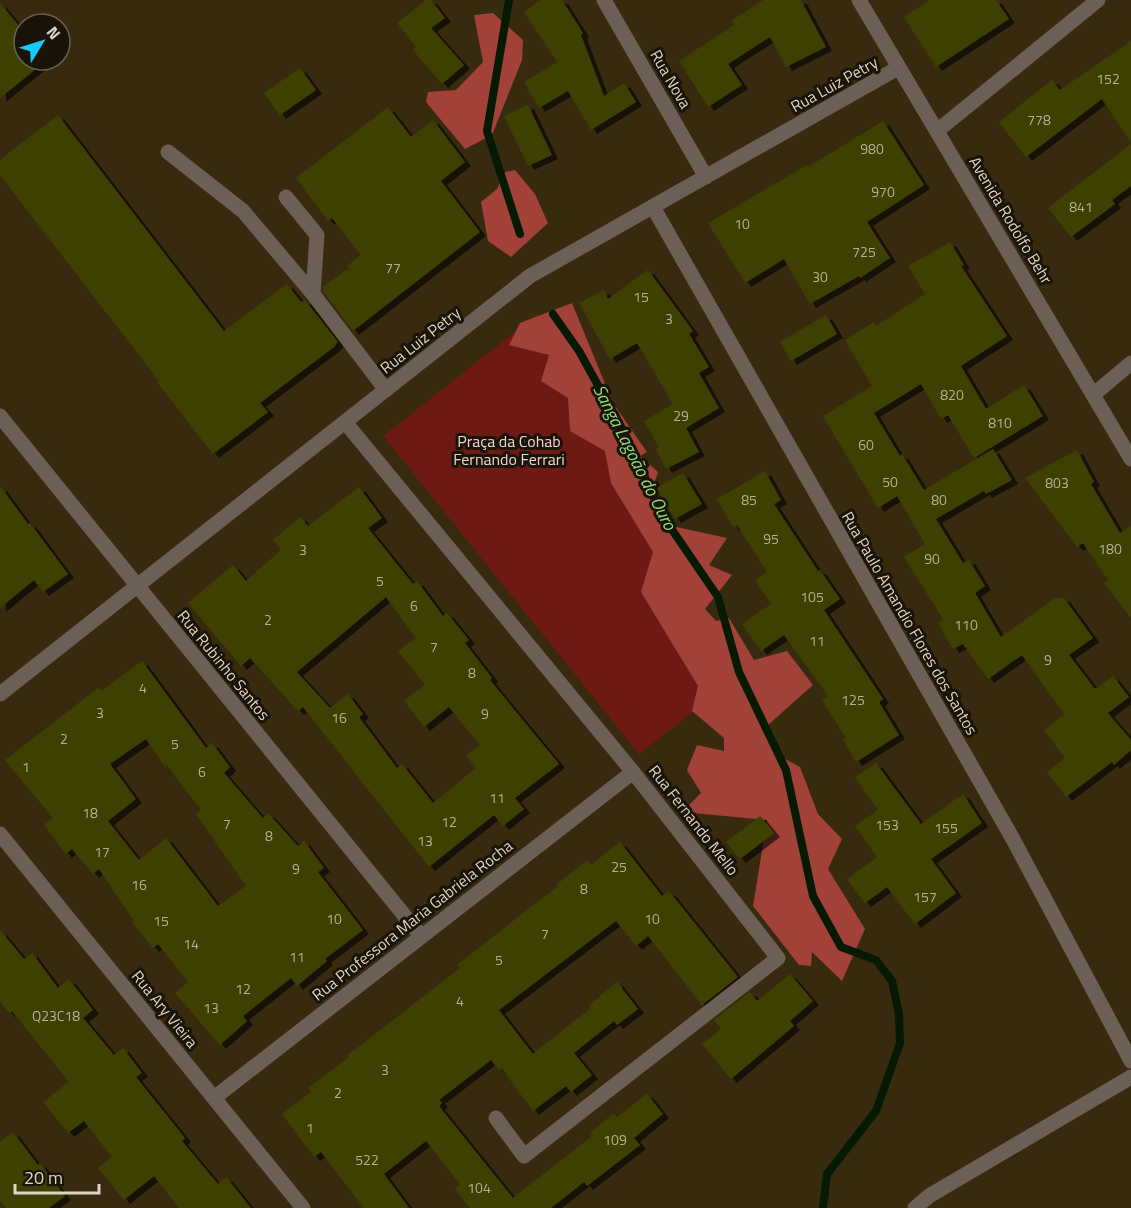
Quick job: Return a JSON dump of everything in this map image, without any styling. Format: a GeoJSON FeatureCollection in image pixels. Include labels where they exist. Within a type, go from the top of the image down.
{"type":"FeatureCollection","features":[{"type":"Feature","properties":{"kind":"street","name":"Rua Nova"},"geometry":{"type":"LineString","coordinates":[[604,0],[706,177]]}},
{"type":"Feature","properties":{"kind":"street","name":"Avenida Rodolfo Behr"},"geometry":{"type":"LineString","coordinates":[[859,0],[1131,459]]}},
{"type":"Feature","properties":{"kind":"street"},"geometry":{"type":"LineString","coordinates":[[937,131],[1098,0]]}},
{"type":"Feature","properties":{"kind":"street","name":"Rua Luiz Petry"},"geometry":{"type":"LineString","coordinates":[[0,694],[530,276],[898,68]]}},
{"type":"Feature","properties":{"kind":"street"},"geometry":{"type":"LineString","coordinates":[[168,152],[243,211],[313,294],[386,390]]}},
{"type":"Feature","properties":{"kind":"street"},"geometry":{"type":"LineString","coordinates":[[286,197],[317,235],[313,294]]}},
{"type":"Feature","properties":{"kind":"street","name":"Rua Paulo Amandio Flores dos Santos"},"geometry":{"type":"LineString","coordinates":[[653,207],[1014,841],[1131,1061]]}},
{"type":"Feature","properties":{"kind":"street"},"geometry":{"type":"LineString","coordinates":[[1093,395],[1131,363]]}},
{"type":"Feature","properties":{"kind":"street","name":"Rua Rubinho Santos"},"geometry":{"type":"LineString","coordinates":[[0,416],[421,936]]}},
{"type":"Feature","properties":{"kind":"street","name":"Rua Fernando Mello"},"geometry":{"type":"LineString","coordinates":[[345,422],[633,772],[778,958],[524,1156],[496,1119]]}},
{"type":"Feature","properties":{"kind":"street","name":"Rua Professora Maria Gabriela Rocha"},"geometry":{"type":"LineString","coordinates":[[214,1098],[633,772]]}},
{"type":"Feature","properties":{"kind":"street","name":"Rua Ary Vieira"},"geometry":{"type":"LineString","coordinates":[[0,834],[303,1208]]}},
{"type":"Feature","properties":{"kind":"street"},"geometry":{"type":"LineString","coordinates":[[915,1208],[929,1196],[1131,1077]]}},
{"type":"Feature","properties":{"kind":"green space","name":"Praça da Cohab Fernando Ferrari"},"geometry":{"type":"Polygon","coordinates":[[[539,313],[725,687],[639,754],[383,436],[539,313]]]}},
{"type":"Feature","properties":{"kind":"shaded area"},"geometry":{"type":"Polygon","coordinates":[[[493,13],[523,40],[522,60],[492,135],[465,149],[426,102],[428,92],[456,90],[483,62],[474,15],[493,13]]]}},
{"type":"Feature","properties":{"kind":"shaded area"},"geometry":{"type":"Polygon","coordinates":[[[515,170],[535,194],[548,223],[511,257],[488,241],[481,202],[497,189],[505,172],[515,170]]]}},
{"type":"Feature","properties":{"kind":"shaded area"},"geometry":{"type":"Polygon","coordinates":[[[572,303],[613,403],[647,452],[640,456],[658,472],[651,494],[672,526],[727,538],[709,565],[732,575],[705,609],[716,621],[729,618],[754,660],[787,651],[813,685],[768,725],[776,754],[800,767],[818,814],[842,839],[828,869],[865,929],[842,981],[812,952],[811,966],[799,965],[753,906],[767,820],[682,812],[701,793],[687,770],[697,745],[724,751],[724,738],[692,711],[698,686],[641,592],[653,552],[611,483],[605,451],[570,431],[568,398],[541,381],[549,355],[509,345],[520,323],[572,303]]]}},
{"type":"Feature","properties":{"kind":"building"},"geometry":{"type":"Polygon","coordinates":[[[426,0],[431,0],[445,18],[431,28],[464,65],[442,84],[413,50],[416,47],[397,23],[426,0]]]}},
{"type":"Feature","properties":{"kind":"building"},"geometry":{"type":"Polygon","coordinates":[[[541,0],[562,0],[583,33],[581,35],[604,96],[624,83],[636,102],[591,130],[568,91],[539,108],[524,82],[557,62],[524,12],[541,0]]]}},
{"type":"Feature","properties":{"kind":"building"},"geometry":{"type":"Polygon","coordinates":[[[763,0],[801,0],[826,47],[786,67],[770,37],[728,64],[742,85],[708,107],[679,61],[734,25],[731,21],[763,0]]]}},
{"type":"Feature","properties":{"kind":"building"},"geometry":{"type":"Polygon","coordinates":[[[930,0],[996,0],[1009,19],[936,67],[904,17],[930,0]]]}},
{"type":"Feature","properties":{"kind":"building"},"geometry":{"type":"Polygon","coordinates":[[[0,3],[12,18],[12,72],[32,72],[0,98],[0,3]]]}},
{"type":"Feature","properties":{"kind":"building"},"geometry":{"type":"Polygon","coordinates":[[[1131,41],[1131,143],[1102,99],[1026,157],[999,122],[1052,80],[1060,90],[1131,41]]]}},
{"type":"Feature","properties":{"kind":"building"},"geometry":{"type":"Polygon","coordinates":[[[300,68],[316,90],[280,115],[264,93],[300,68]]]}},
{"type":"Feature","properties":{"kind":"building"},"geometry":{"type":"Polygon","coordinates":[[[528,105],[552,155],[528,166],[504,116],[528,105]]]}},
{"type":"Feature","properties":{"kind":"building"},"geometry":{"type":"Polygon","coordinates":[[[388,107],[411,137],[433,120],[465,162],[441,181],[480,232],[353,331],[323,291],[323,287],[349,268],[347,266],[361,255],[332,218],[328,221],[296,178],[388,107]]]}},
{"type":"Feature","properties":{"kind":"building"},"geometry":{"type":"Polygon","coordinates":[[[58,115],[224,331],[287,284],[301,302],[305,300],[338,342],[260,403],[268,412],[213,454],[0,175],[0,160],[58,115]]]}},
{"type":"Feature","properties":{"kind":"building"},"geometry":{"type":"Polygon","coordinates":[[[883,121],[924,185],[867,222],[890,258],[860,278],[859,276],[810,304],[784,259],[745,283],[708,223],[807,165],[808,167],[883,121]]]}},
{"type":"Feature","properties":{"kind":"building"},"geometry":{"type":"Polygon","coordinates":[[[1131,144],[1131,186],[1112,200],[1115,204],[1071,237],[1048,208],[1131,144]]]}},
{"type":"Feature","properties":{"kind":"building"},"geometry":{"type":"Polygon","coordinates":[[[950,242],[964,265],[961,266],[1007,336],[961,366],[986,409],[1024,385],[1043,416],[974,458],[948,415],[941,419],[921,384],[874,413],[924,490],[993,449],[1012,480],[986,494],[984,491],[936,519],[963,563],[969,560],[985,586],[975,593],[1001,637],[1055,598],[1064,598],[1093,638],[1069,655],[1095,689],[1113,676],[1129,697],[1108,713],[1131,740],[1131,750],[1114,765],[1112,762],[1066,797],[1047,772],[1065,758],[1044,730],[1064,714],[1022,655],[988,679],[963,644],[953,649],[938,623],[943,619],[904,557],[925,544],[897,496],[878,508],[823,416],[872,386],[845,340],[874,322],[876,326],[925,294],[908,266],[950,242]]]}},
{"type":"Feature","properties":{"kind":"building"},"geometry":{"type":"Polygon","coordinates":[[[648,270],[693,331],[689,334],[709,367],[699,373],[719,408],[686,428],[699,452],[666,469],[656,449],[659,447],[644,421],[673,404],[637,343],[610,359],[579,303],[604,290],[608,299],[648,270]]]}},
{"type":"Feature","properties":{"kind":"building"},"geometry":{"type":"Polygon","coordinates":[[[826,315],[837,334],[791,361],[780,342],[826,315]]]}},
{"type":"Feature","properties":{"kind":"building"},"geometry":{"type":"Polygon","coordinates":[[[1077,450],[1094,482],[1091,484],[1120,533],[1131,526],[1131,618],[1104,583],[1108,580],[1083,543],[1077,547],[1025,478],[1077,450]]]}},
{"type":"Feature","properties":{"kind":"building"},"geometry":{"type":"Polygon","coordinates":[[[765,471],[781,500],[774,504],[818,571],[820,570],[840,599],[824,610],[883,699],[879,702],[899,735],[856,762],[843,740],[846,738],[822,700],[828,696],[784,635],[761,651],[742,624],[771,604],[755,580],[767,572],[737,525],[733,527],[717,499],[765,471]]]}},
{"type":"Feature","properties":{"kind":"building"},"geometry":{"type":"Polygon","coordinates":[[[683,473],[702,504],[675,519],[656,488],[683,473]]]}},
{"type":"Feature","properties":{"kind":"building"},"geometry":{"type":"Polygon","coordinates":[[[0,486],[68,574],[43,592],[34,580],[0,608],[0,486]]]}},
{"type":"Feature","properties":{"kind":"building"},"geometry":{"type":"Polygon","coordinates":[[[359,487],[382,518],[368,528],[413,584],[417,581],[443,616],[447,613],[469,640],[465,643],[492,678],[490,680],[559,764],[515,798],[524,809],[503,826],[494,815],[429,867],[303,707],[298,711],[250,658],[241,666],[188,603],[233,565],[246,581],[281,550],[273,540],[300,517],[308,526],[359,487]],[[386,597],[297,672],[330,708],[348,694],[363,714],[359,717],[397,768],[402,764],[433,803],[476,768],[466,755],[480,745],[449,707],[424,727],[404,701],[425,685],[398,651],[416,638],[386,597]]]}},
{"type":"Feature","properties":{"kind":"building"},"geometry":{"type":"Polygon","coordinates":[[[142,661],[206,748],[212,743],[230,767],[224,773],[263,818],[268,813],[298,846],[304,841],[324,868],[318,872],[363,930],[325,959],[327,961],[297,986],[291,978],[243,1016],[247,1021],[220,1045],[175,993],[188,982],[158,944],[153,948],[132,922],[134,921],[99,869],[93,874],[72,849],[66,854],[44,825],[53,818],[5,760],[98,688],[101,691],[142,661]],[[146,739],[110,764],[136,799],[108,821],[139,860],[166,838],[218,906],[246,886],[196,814],[201,810],[167,765],[165,767],[146,739]]]}},
{"type":"Feature","properties":{"kind":"building"},"geometry":{"type":"Polygon","coordinates":[[[876,763],[921,824],[963,794],[982,823],[931,859],[956,893],[915,924],[887,887],[865,903],[847,879],[877,857],[855,826],[878,810],[855,777],[876,763]]]}},
{"type":"Feature","properties":{"kind":"building"},"geometry":{"type":"Polygon","coordinates":[[[760,816],[774,833],[740,859],[726,842],[760,816]]]}},
{"type":"Feature","properties":{"kind":"building"},"geometry":{"type":"Polygon","coordinates":[[[620,842],[662,896],[669,891],[738,977],[702,1005],[648,936],[636,946],[616,921],[499,1010],[533,1054],[591,1008],[589,1005],[617,982],[638,1009],[617,1025],[614,1021],[574,1053],[592,1075],[571,1092],[566,1086],[533,1111],[502,1069],[499,1070],[491,1060],[439,1100],[442,1103],[439,1106],[513,1198],[592,1136],[590,1133],[614,1113],[617,1117],[647,1094],[663,1114],[634,1138],[640,1145],[587,1186],[584,1182],[551,1208],[470,1208],[455,1189],[460,1184],[426,1141],[384,1174],[409,1208],[364,1208],[321,1152],[314,1157],[282,1114],[311,1092],[308,1088],[460,968],[457,965],[558,886],[556,885],[588,860],[591,865],[620,842]]]}},
{"type":"Feature","properties":{"kind":"building"},"geometry":{"type":"Polygon","coordinates":[[[0,930],[24,959],[32,953],[58,988],[69,979],[93,1010],[83,1018],[114,1055],[123,1048],[142,1073],[136,1077],[185,1138],[182,1141],[218,1184],[226,1177],[251,1208],[179,1208],[154,1176],[124,1200],[98,1168],[112,1157],[84,1121],[68,1133],[43,1102],[69,1082],[12,1011],[9,1013],[0,1001],[0,930]]]}},
{"type":"Feature","properties":{"kind":"building"},"geometry":{"type":"Polygon","coordinates":[[[790,974],[813,1001],[790,1021],[794,1026],[731,1079],[702,1044],[721,1029],[714,1020],[750,992],[757,1001],[790,974]]]}},
{"type":"Feature","properties":{"kind":"building"},"geometry":{"type":"Polygon","coordinates":[[[13,1132],[65,1196],[49,1208],[6,1208],[0,1201],[0,1142],[13,1132]]]}},
{"type":"Feature","properties":{"kind":"waterway","name":"Sanga Lagoão do Ouro"},"geometry":{"type":"LineString","coordinates":[[509,0],[487,131],[520,234]]}},
{"type":"Feature","properties":{"kind":"waterway","name":"Sanga Lagoão do Ouro"},"geometry":{"type":"LineString","coordinates":[[553,314],[579,351],[625,434],[662,515],[718,597],[739,672],[786,770],[813,896],[841,947],[876,960],[892,981],[899,1014],[900,1043],[876,1111],[827,1174],[823,1208]]}}]}
